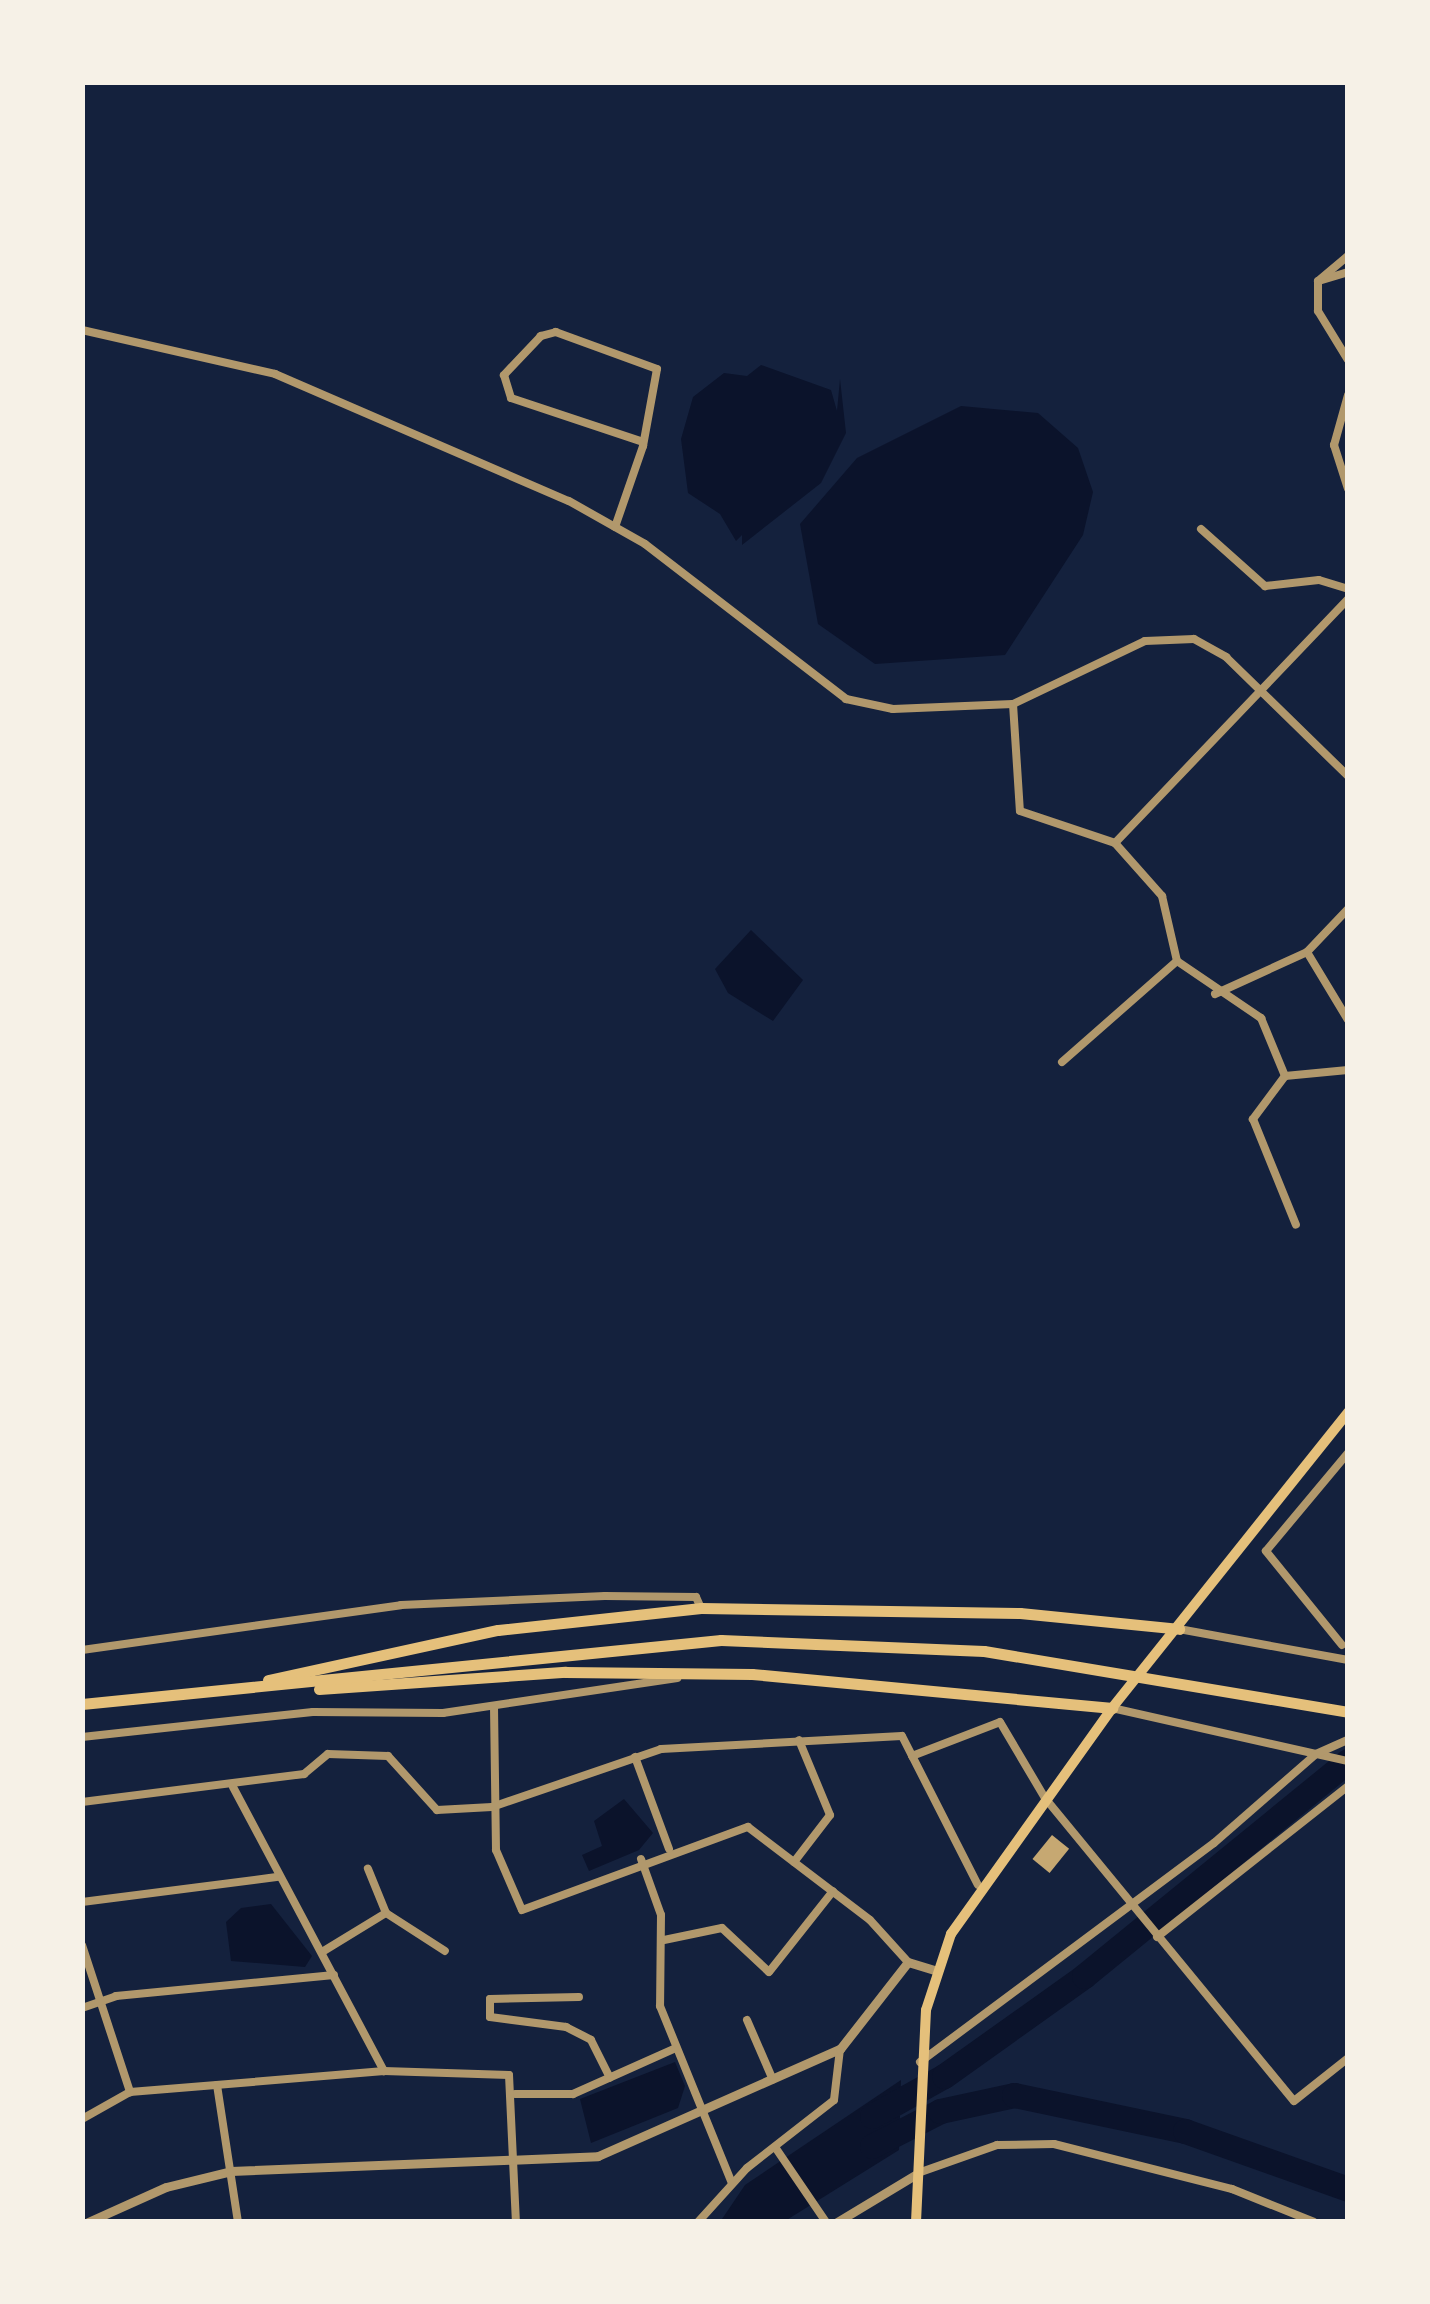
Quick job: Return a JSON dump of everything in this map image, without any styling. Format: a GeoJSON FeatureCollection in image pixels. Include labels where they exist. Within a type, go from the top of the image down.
{"type":"FeatureCollection","features":[{"type":"Feature","properties":{"kind":"highway"},"geometry":{"type":"LineString","coordinates":[[200,1694],[498,1630],[701,1608],[1020,1613],[1179,1628]]}},
{"type":"Feature","properties":{"kind":"highway"},"geometry":{"type":"LineString","coordinates":[[82,1704],[722,1640],[984,1652],[1101,1668],[1348,1712]]}},
{"type":"Feature","properties":{"kind":"highway"},"geometry":{"type":"LineString","coordinates":[[200,1694],[565,1672],[752,1674],[1112,1708]]}},
{"type":"Feature","properties":{"kind":"main road"},"geometry":{"type":"LineString","coordinates":[[916,2222],[914,2149],[920,2064],[936,1971],[978,1885],[1112,1708],[1285,1498],[1348,1412]]}},
{"type":"Feature","properties":{"kind":"street"},"geometry":{"type":"LineString","coordinates":[[1318,281],[1348,256]]}},
{"type":"Feature","properties":{"kind":"street"},"geometry":{"type":"LineString","coordinates":[[1318,281],[1348,272]]}},
{"type":"Feature","properties":{"kind":"street"},"geometry":{"type":"LineString","coordinates":[[1318,281],[1318,311],[1348,360]]}},
{"type":"Feature","properties":{"kind":"street"},"geometry":{"type":"LineString","coordinates":[[82,330],[324,391],[616,527],[846,699],[893,709],[1013,704],[1160,638],[1211,646],[1348,776]]}},
{"type":"Feature","properties":{"kind":"street"},"geometry":{"type":"LineString","coordinates":[[616,527],[643,442],[658,369],[556,332],[540,336],[504,375],[511,398],[643,442]]}},
{"type":"Feature","properties":{"kind":"street"},"geometry":{"type":"LineString","coordinates":[[1348,395],[1334,445],[1348,489]]}},
{"type":"Feature","properties":{"kind":"street"},"geometry":{"type":"LineString","coordinates":[[1201,528],[1265,586],[1318,580],[1348,589]]}},
{"type":"Feature","properties":{"kind":"street"},"geometry":{"type":"LineString","coordinates":[[1115,843],[1258,687],[1348,600]]}},
{"type":"Feature","properties":{"kind":"street"},"geometry":{"type":"LineString","coordinates":[[1013,704],[1020,810],[1115,843],[1162,896],[1177,961],[1215,994],[1262,1018],[1285,1076]]}},
{"type":"Feature","properties":{"kind":"street"},"geometry":{"type":"LineString","coordinates":[[1215,994],[1307,952],[1348,910]]}},
{"type":"Feature","properties":{"kind":"street"},"geometry":{"type":"LineString","coordinates":[[1307,952],[1348,1020]]}},
{"type":"Feature","properties":{"kind":"street"},"geometry":{"type":"LineString","coordinates":[[1062,1062],[1177,961]]}},
{"type":"Feature","properties":{"kind":"street"},"geometry":{"type":"LineString","coordinates":[[1296,1224],[1253,1118],[1285,1076],[1348,1070]]}},
{"type":"Feature","properties":{"kind":"street"},"geometry":{"type":"LineString","coordinates":[[1342,1644],[1266,1551],[1348,1453]]}},
{"type":"Feature","properties":{"kind":"street"},"geometry":{"type":"LineString","coordinates":[[1285,1498],[1298,1512]]}},
{"type":"Feature","properties":{"kind":"street"},"geometry":{"type":"LineString","coordinates":[[82,1650],[401,1605],[605,1596],[696,1597],[701,1608]]}},
{"type":"Feature","properties":{"kind":"street"},"geometry":{"type":"LineString","coordinates":[[1179,1628],[1348,1660]]}},
{"type":"Feature","properties":{"kind":"street"},"geometry":{"type":"LineString","coordinates":[[82,1737],[313,1712],[494,1707],[752,1674]]}},
{"type":"Feature","properties":{"kind":"street"},"geometry":{"type":"LineString","coordinates":[[494,1707],[492,1807],[496,1850],[522,1910],[641,1859],[748,1827],[833,1891],[908,1962],[936,1971]]}},
{"type":"Feature","properties":{"kind":"street"},"geometry":{"type":"LineString","coordinates":[[1112,1708],[1348,1761]]}},
{"type":"Feature","properties":{"kind":"street"},"geometry":{"type":"LineString","coordinates":[[912,1756],[1000,1722],[1045,1798],[1294,2101],[1348,2058]]}},
{"type":"Feature","properties":{"kind":"street"},"geometry":{"type":"LineString","coordinates":[[82,1802],[233,1786],[304,1774],[328,1754],[388,1756],[437,1810],[492,1807],[636,1757],[799,1740],[902,1736],[978,1885]]}},
{"type":"Feature","properties":{"kind":"street"},"geometry":{"type":"LineString","coordinates":[[794,1862],[830,1815],[799,1740]]}},
{"type":"Feature","properties":{"kind":"street"},"geometry":{"type":"LineString","coordinates":[[920,2064],[1132,1906],[1316,1754],[1348,1740]]}},
{"type":"Feature","properties":{"kind":"street"},"geometry":{"type":"LineString","coordinates":[[636,1757],[669,1849]]}},
{"type":"Feature","properties":{"kind":"street"},"geometry":{"type":"LineString","coordinates":[[233,1786],[384,2070]]}},
{"type":"Feature","properties":{"kind":"street"},"geometry":{"type":"LineString","coordinates":[[1157,1938],[1348,1786]]}},
{"type":"Feature","properties":{"kind":"street"},"geometry":{"type":"LineString","coordinates":[[641,1859],[664,1940],[660,2006],[732,2183]]}},
{"type":"Feature","properties":{"kind":"street"},"geometry":{"type":"LineString","coordinates":[[368,1869],[386,1913],[445,1952]]}},
{"type":"Feature","properties":{"kind":"street"},"geometry":{"type":"LineString","coordinates":[[82,1902],[278,1877]]}},
{"type":"Feature","properties":{"kind":"street"},"geometry":{"type":"LineString","coordinates":[[664,1940],[722,1928],[769,1972],[833,1891]]}},
{"type":"Feature","properties":{"kind":"street"},"geometry":{"type":"LineString","coordinates":[[322,1952],[386,1913]]}},
{"type":"Feature","properties":{"kind":"street"},"geometry":{"type":"LineString","coordinates":[[82,1944],[130,2092]]}},
{"type":"Feature","properties":{"kind":"street"},"geometry":{"type":"LineString","coordinates":[[88,2222],[154,2191],[231,2171],[516,2166],[598,2156],[840,2049],[908,1962]]}},
{"type":"Feature","properties":{"kind":"street"},"geometry":{"type":"LineString","coordinates":[[82,2008],[99,2001],[334,1976]]}},
{"type":"Feature","properties":{"kind":"street"},"geometry":{"type":"LineString","coordinates":[[579,1997],[490,1999],[490,2017],[566,2027],[590,2040],[610,2078]]}},
{"type":"Feature","properties":{"kind":"street"},"geometry":{"type":"LineString","coordinates":[[747,2020],[773,2080]]}},
{"type":"Feature","properties":{"kind":"street"},"geometry":{"type":"LineString","coordinates":[[515,2094],[572,2094],[676,2048]]}},
{"type":"Feature","properties":{"kind":"street"},"geometry":{"type":"LineString","coordinates":[[698,2222],[732,2183],[834,2100],[840,2049]]}},
{"type":"Feature","properties":{"kind":"street"},"geometry":{"type":"LineString","coordinates":[[82,2120],[130,2092],[384,2070],[509,2076],[515,2094],[516,2222]]}},
{"type":"Feature","properties":{"kind":"street"},"geometry":{"type":"LineString","coordinates":[[218,2085],[238,2222]]}},
{"type":"Feature","properties":{"kind":"street"},"geometry":{"type":"LineString","coordinates":[[837,2222],[914,2175],[997,2145],[1054,2144],[1232,2189],[1314,2222]]}},
{"type":"Feature","properties":{"kind":"street"},"geometry":{"type":"LineString","coordinates":[[776,2149],[825,2218]]}},
{"type":"Feature","properties":{"kind":"water"},"geometry":{"type":"Polygon","coordinates":[[[761,365],[831,390],[837,411],[840,379],[846,433],[821,483],[742,545],[742,535],[736,541],[720,514],[688,493],[681,439],[693,397],[724,373],[747,376],[761,365]]]}},
{"type":"Feature","properties":{"kind":"water"},"geometry":{"type":"Polygon","coordinates":[[[961,406],[1038,413],[1078,448],[1093,492],[1083,535],[1005,655],[875,664],[818,624],[800,524],[857,458],[961,406]]]}},
{"type":"Feature","properties":{"kind":"water"},"geometry":{"type":"Polygon","coordinates":[[[751,930],[803,980],[773,1021],[728,993],[715,969],[751,930]]]}},
{"type":"Feature","properties":{"kind":"water"},"geometry":{"type":"Polygon","coordinates":[[[624,1799],[653,1833],[639,1850],[589,1871],[582,1855],[602,1846],[594,1821],[624,1799]]]}},
{"type":"Feature","properties":{"kind":"water"},"geometry":{"type":"Polygon","coordinates":[[[271,1904],[312,1956],[305,1967],[231,1961],[226,1922],[241,1908],[271,1904]]]}},
{"type":"Feature","properties":{"kind":"water"},"geometry":{"type":"Polygon","coordinates":[[[675,2062],[685,2086],[678,2108],[591,2143],[580,2099],[675,2062]]]}},
{"type":"Feature","properties":{"kind":"water"},"geometry":{"type":"Polygon","coordinates":[[[901,2080],[899,2150],[785,2221],[720,2222],[745,2185],[901,2080]]]}},
{"type":"Feature","properties":{"kind":"building"},"geometry":{"type":"Polygon","coordinates":[[[1052,1835],[1069,1849],[1050,1873],[1032,1859],[1052,1835]]]}},
{"type":"Feature","properties":{"kind":"waterway"},"geometry":{"type":"LineString","coordinates":[[872,2116],[944,2076],[1084,1976],[1348,1761]]}},
{"type":"Feature","properties":{"kind":"waterway"},"geometry":{"type":"LineString","coordinates":[[872,2146],[940,2111],[1014,2095],[1185,2131],[1348,2189]]}}]}
